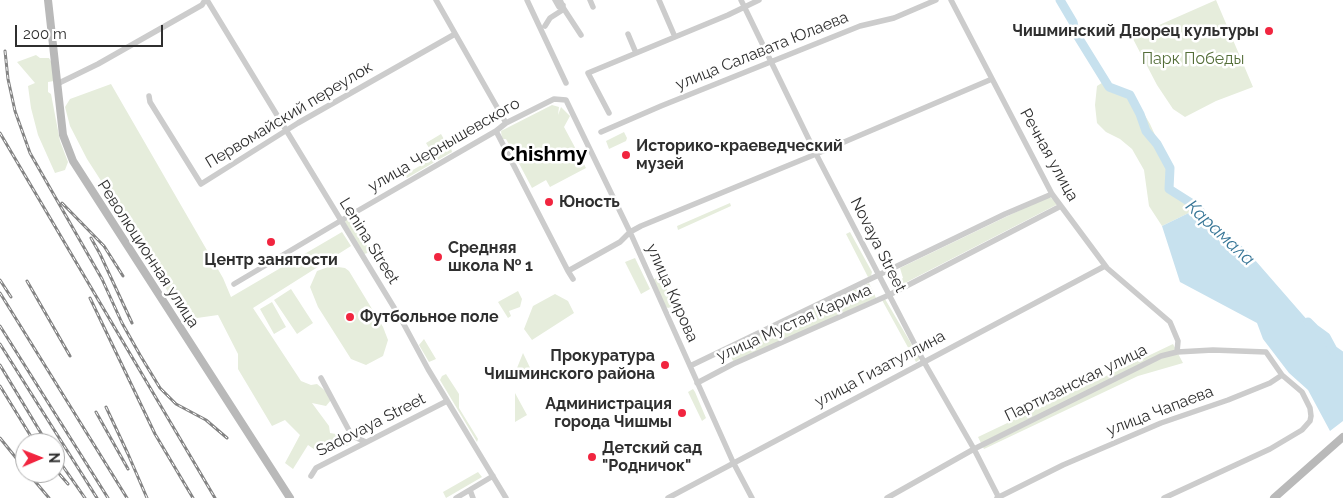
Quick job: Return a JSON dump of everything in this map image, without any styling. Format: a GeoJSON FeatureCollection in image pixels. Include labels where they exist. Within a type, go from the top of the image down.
{"type":"FeatureCollection","features":[{"type":"Feature","properties":{"kind":"main road","name":"Революционная улица"},"geometry":{"type":"LineString","coordinates":[[48,0],[63,135],[76,168],[290,498]]}},
{"type":"Feature","properties":{"kind":"main road"},"geometry":{"type":"LineString","coordinates":[[1274,498],[1343,437]]}},
{"type":"Feature","properties":{"kind":"street"},"geometry":{"type":"LineString","coordinates":[[57,84],[98,64],[202,5],[206,0]]}},
{"type":"Feature","properties":{"kind":"street","name":"Lenina Street"},"geometry":{"type":"LineString","coordinates":[[206,0],[401,319],[447,401],[506,498]]}},
{"type":"Feature","properties":{"kind":"street"},"geometry":{"type":"LineString","coordinates":[[436,0],[506,123]]}},
{"type":"Feature","properties":{"kind":"street"},"geometry":{"type":"LineString","coordinates":[[527,0],[566,83]]}},
{"type":"Feature","properties":{"kind":"street"},"geometry":{"type":"LineString","coordinates":[[555,0],[559,7],[562,5]]}},
{"type":"Feature","properties":{"kind":"street"},"geometry":{"type":"LineString","coordinates":[[590,0],[593,7]]}},
{"type":"Feature","properties":{"kind":"street"},"geometry":{"type":"LineString","coordinates":[[659,0],[675,37]]}},
{"type":"Feature","properties":{"kind":"street","name":"Novaya Street"},"geometry":{"type":"LineString","coordinates":[[741,0],[816,154],[878,275],[924,362],[974,449],[998,498]]}},
{"type":"Feature","properties":{"kind":"street"},"geometry":{"type":"LineString","coordinates":[[609,112],[588,73],[758,0]]}},
{"type":"Feature","properties":{"kind":"street","name":"улица Салавата Юлаева"},"geometry":{"type":"LineString","coordinates":[[601,132],[860,26],[894,18],[936,0]]}},
{"type":"Feature","properties":{"kind":"street","name":"Речная улица"},"geometry":{"type":"LineString","coordinates":[[951,0],[1052,194],[1105,266],[1170,322],[1178,341],[1177,352]]}},
{"type":"Feature","properties":{"kind":"street"},"geometry":{"type":"LineString","coordinates":[[545,26],[562,5]]}},
{"type":"Feature","properties":{"kind":"street"},"geometry":{"type":"LineString","coordinates":[[562,5],[581,35]]}},
{"type":"Feature","properties":{"kind":"street","name":"Первомайский переулок"},"geometry":{"type":"LineString","coordinates":[[149,96],[150,102],[201,184],[286,130],[454,34]]}},
{"type":"Feature","properties":{"kind":"street"},"geometry":{"type":"LineString","coordinates":[[628,34],[636,53]]}},
{"type":"Feature","properties":{"kind":"street"},"geometry":{"type":"LineString","coordinates":[[568,271],[620,242],[630,232],[992,79]]}},
{"type":"Feature","properties":{"kind":"street","name":"улица Чернышевского"},"geometry":{"type":"LineString","coordinates":[[234,284],[340,220],[496,131],[506,123],[554,99],[566,100]]}},
{"type":"Feature","properties":{"kind":"street","name":"улица Кирова"},"geometry":{"type":"LineString","coordinates":[[566,100],[630,232],[733,462],[752,498]]}},
{"type":"Feature","properties":{"kind":"street"},"geometry":{"type":"LineString","coordinates":[[496,131],[573,279]]}},
{"type":"Feature","properties":{"kind":"street","name":"улица Мустая Карима"},"geometry":{"type":"LineString","coordinates":[[690,366],[1005,214],[1052,194]]}},
{"type":"Feature","properties":{"kind":"street","name":"улица Мустая Карима"},"geometry":{"type":"LineString","coordinates":[[697,383],[769,347],[889,295],[1061,206]]}},
{"type":"Feature","properties":{"kind":"street","name":"улица Гизатуллина"},"geometry":{"type":"LineString","coordinates":[[668,498],[1105,266]]}},
{"type":"Feature","properties":{"kind":"street","name":"Партизанская улица"},"geometry":{"type":"LineString","coordinates":[[887,498],[974,449],[1161,356],[1177,352],[1213,350],[1266,352],[1282,375]]}},
{"type":"Feature","properties":{"kind":"street"},"geometry":{"type":"LineString","coordinates":[[1164,498],[1270,449],[1302,430],[1310,421],[1310,408],[1302,392],[1282,375]]}},
{"type":"Feature","properties":{"kind":"street","name":"улица Чапаева"},"geometry":{"type":"LineString","coordinates":[[998,498],[1072,461],[1161,423],[1270,383],[1282,375]]}},
{"type":"Feature","properties":{"kind":"street"},"geometry":{"type":"LineString","coordinates":[[322,378],[352,436],[366,442]]}},
{"type":"Feature","properties":{"kind":"street","name":"Sadovaya Street"},"geometry":{"type":"LineString","coordinates":[[311,476],[316,468],[447,401]]}},
{"type":"Feature","properties":{"kind":"street"},"geometry":{"type":"LineString","coordinates":[[456,498],[493,476]]}},
{"type":"Feature","properties":{"kind":"street"},"geometry":{"type":"LineString","coordinates":[[470,490],[473,498]]}},
{"type":"Feature","properties":{"kind":"green space","name":"Парк Победы"},"geometry":{"type":"Polygon","coordinates":[[[1216,0],[1253,87],[1216,101],[1185,117],[1173,109],[1157,85],[1132,37],[1216,0]]]}},
{"type":"Feature","properties":{"kind":"green space"},"geometry":{"type":"Polygon","coordinates":[[[36,55],[40,58],[49,58],[53,65],[54,81],[48,82],[48,92],[51,94],[60,141],[68,162],[65,170],[55,173],[38,135],[31,108],[28,86],[35,83],[17,62],[36,55]]]}},
{"type":"Feature","properties":{"kind":"green space"},"geometry":{"type":"Polygon","coordinates":[[[1105,81],[1133,95],[1150,124],[1170,168],[1169,189],[1199,208],[1162,226],[1149,206],[1144,170],[1132,149],[1120,139],[1106,132],[1097,123],[1095,105],[1097,86],[1105,81]]]}},
{"type":"Feature","properties":{"kind":"green space"},"geometry":{"type":"Polygon","coordinates":[[[111,84],[223,278],[231,297],[342,232],[351,246],[253,308],[301,381],[311,385],[317,384],[328,393],[331,400],[326,406],[312,403],[329,426],[330,433],[342,435],[349,445],[321,454],[308,445],[293,469],[285,463],[300,435],[285,420],[272,426],[238,369],[238,354],[218,315],[183,320],[143,246],[87,159],[70,126],[65,107],[70,99],[111,84]]]}},
{"type":"Feature","properties":{"kind":"green space"},"geometry":{"type":"Polygon","coordinates":[[[552,105],[559,107],[558,115],[561,107],[570,116],[564,127],[586,168],[550,187],[546,180],[532,188],[506,139],[502,139],[501,131],[552,105]]]}},
{"type":"Feature","properties":{"kind":"green space"},"geometry":{"type":"Polygon","coordinates":[[[624,132],[627,138],[626,141],[609,149],[606,141],[624,132]]]}},
{"type":"Feature","properties":{"kind":"green space"},"geometry":{"type":"Polygon","coordinates":[[[441,134],[449,148],[434,156],[426,143],[441,134]]]}},
{"type":"Feature","properties":{"kind":"green space"},"geometry":{"type":"Polygon","coordinates":[[[451,148],[452,152],[407,178],[404,175],[451,148]]]}},
{"type":"Feature","properties":{"kind":"green space"},"geometry":{"type":"Polygon","coordinates":[[[1045,198],[1051,198],[1058,204],[903,284],[899,281],[903,278],[900,268],[1045,198]]]}},
{"type":"Feature","properties":{"kind":"green space"},"geometry":{"type":"Polygon","coordinates":[[[730,203],[731,206],[678,230],[677,226],[730,203]]]}},
{"type":"Feature","properties":{"kind":"green space"},"geometry":{"type":"Polygon","coordinates":[[[349,216],[371,252],[364,254],[345,222],[345,219],[349,216]]]}},
{"type":"Feature","properties":{"kind":"green space"},"geometry":{"type":"Polygon","coordinates":[[[850,232],[872,272],[871,276],[868,277],[846,234],[850,232]]]}},
{"type":"Feature","properties":{"kind":"green space"},"geometry":{"type":"Polygon","coordinates":[[[635,258],[650,289],[641,294],[625,262],[635,258]]]}},
{"type":"Feature","properties":{"kind":"green space","name":"Футбольное поле"},"geometry":{"type":"Polygon","coordinates":[[[331,266],[345,268],[349,271],[383,327],[388,340],[383,356],[366,365],[351,359],[318,307],[310,287],[317,271],[331,266]]]}},
{"type":"Feature","properties":{"kind":"green space"},"geometry":{"type":"Polygon","coordinates":[[[661,275],[674,306],[668,308],[653,280],[661,275]]]}},
{"type":"Feature","properties":{"kind":"green space"},"geometry":{"type":"Polygon","coordinates":[[[869,283],[876,298],[734,363],[728,350],[869,283]]]}},
{"type":"Feature","properties":{"kind":"green space"},"geometry":{"type":"Polygon","coordinates":[[[291,289],[313,323],[297,334],[274,300],[291,289]]]}},
{"type":"Feature","properties":{"kind":"green space"},"geometry":{"type":"Polygon","coordinates":[[[518,291],[522,299],[520,307],[509,311],[511,316],[508,318],[498,302],[518,291]]]}},
{"type":"Feature","properties":{"kind":"green space"},"geometry":{"type":"Polygon","coordinates":[[[555,294],[568,301],[574,313],[532,340],[524,329],[533,306],[555,294]]]}},
{"type":"Feature","properties":{"kind":"green space"},"geometry":{"type":"Polygon","coordinates":[[[885,299],[919,357],[919,360],[916,362],[882,300],[885,299]]]}},
{"type":"Feature","properties":{"kind":"green space"},"geometry":{"type":"Polygon","coordinates":[[[272,302],[286,327],[274,334],[260,309],[272,302]]]}},
{"type":"Feature","properties":{"kind":"green space"},"geometry":{"type":"Polygon","coordinates":[[[424,339],[436,359],[429,362],[419,345],[424,339]]]}},
{"type":"Feature","properties":{"kind":"green space"},"geometry":{"type":"Polygon","coordinates":[[[1173,344],[1183,363],[1138,376],[984,449],[978,437],[1173,344]]]}},
{"type":"Feature","properties":{"kind":"green space"},"geometry":{"type":"Polygon","coordinates":[[[523,353],[534,376],[527,379],[513,378],[523,353]]]}},
{"type":"Feature","properties":{"kind":"green space"},"geometry":{"type":"Polygon","coordinates":[[[446,374],[459,394],[459,408],[478,439],[477,442],[440,380],[446,374]]]}},
{"type":"Feature","properties":{"kind":"green space"},"geometry":{"type":"Polygon","coordinates":[[[693,389],[706,418],[702,421],[688,392],[693,389]]]}},
{"type":"Feature","properties":{"kind":"green space"},"geometry":{"type":"Polygon","coordinates":[[[515,393],[527,415],[515,422],[515,393]]]}},
{"type":"Feature","properties":{"kind":"green space"},"geometry":{"type":"Polygon","coordinates":[[[478,472],[482,477],[446,498],[443,492],[478,472]]]}},
{"type":"Feature","properties":{"kind":"water"},"geometry":{"type":"Polygon","coordinates":[[[1199,208],[1248,252],[1340,356],[1343,357],[1343,421],[1330,431],[1308,390],[1289,373],[1263,339],[1257,323],[1180,282],[1162,226],[1199,208]]]}},
{"type":"Feature","properties":{"kind":"waterway","name":"Карамала"},"geometry":{"type":"LineString","coordinates":[[1060,0],[1073,22],[1075,32],[1109,87],[1130,95],[1146,131],[1157,144],[1170,168],[1169,189],[1199,208],[1203,218]]}},
{"type":"Feature","properties":{"kind":"waterway","name":"Карамала"},"geometry":{"type":"LineString","coordinates":[[1308,322],[1326,337],[1333,350],[1343,357]]}},
{"type":"Feature","properties":{"kind":"railway"},"geometry":{"type":"LineString","coordinates":[[5,51],[8,79],[15,111],[30,153],[102,279],[122,323],[140,355],[160,388],[176,404],[206,420],[227,438]]}},
{"type":"Feature","properties":{"kind":"railway"},"geometry":{"type":"LineString","coordinates":[[0,133],[215,498]]}},
{"type":"Feature","properties":{"kind":"railway"},"geometry":{"type":"LineString","coordinates":[[62,203],[104,246],[123,276]]}},
{"type":"Feature","properties":{"kind":"railway"},"geometry":{"type":"LineString","coordinates":[[91,238],[132,323]]}},
{"type":"Feature","properties":{"kind":"railway"},"geometry":{"type":"LineString","coordinates":[[0,280],[11,297]]}},
{"type":"Feature","properties":{"kind":"railway"},"geometry":{"type":"LineString","coordinates":[[27,281],[70,356]]}},
{"type":"Feature","properties":{"kind":"railway"},"geometry":{"type":"LineString","coordinates":[[0,293],[127,498]]}},
{"type":"Feature","properties":{"kind":"railway"},"geometry":{"type":"LineString","coordinates":[[90,298],[155,434],[193,498]]}},
{"type":"Feature","properties":{"kind":"railway"},"geometry":{"type":"LineString","coordinates":[[0,326],[108,498]]}},
{"type":"Feature","properties":{"kind":"railway"},"geometry":{"type":"LineString","coordinates":[[0,344],[97,498]]}},
{"type":"Feature","properties":{"kind":"railway"},"geometry":{"type":"LineString","coordinates":[[0,365],[41,433]]}},
{"type":"Feature","properties":{"kind":"railway"},"geometry":{"type":"LineString","coordinates":[[0,386],[29,433]]}},
{"type":"Feature","properties":{"kind":"railway"},"geometry":{"type":"LineString","coordinates":[[106,407],[147,498]]}},
{"type":"Feature","properties":{"kind":"railway"},"geometry":{"type":"LineString","coordinates":[[96,412],[128,469]]}},
{"type":"Feature","properties":{"kind":"railway"},"geometry":{"type":"LineString","coordinates":[[0,438],[15,457]]}},
{"type":"Feature","properties":{"kind":"railway"},"geometry":{"type":"LineString","coordinates":[[65,469],[85,498]]}},
{"type":"Feature","properties":{"kind":"railway"},"geometry":{"type":"LineString","coordinates":[[65,481],[68,484]]}},
{"type":"Feature","properties":{"kind":"railway"},"geometry":{"type":"LineString","coordinates":[[36,483],[49,498]]}},
{"type":"Feature","properties":{"kind":"place","name":"Чишминский Дворец культуры"},"geometry":{"type":"Point","coordinates":[1269,31]}},
{"type":"Feature","properties":{"kind":"place","name":"Историко-краеведческий музей"},"geometry":{"type":"Point","coordinates":[626,155]}},
{"type":"Feature","properties":{"kind":"place","name":"Юность"},"geometry":{"type":"Point","coordinates":[549,202]}},
{"type":"Feature","properties":{"kind":"place","name":"Центр занятости"},"geometry":{"type":"Point","coordinates":[271,242]}},
{"type":"Feature","properties":{"kind":"place","name":"Средняя школа № 1"},"geometry":{"type":"Point","coordinates":[438,257]}},
{"type":"Feature","properties":{"kind":"place","name":"Футбольное поле"},"geometry":{"type":"Point","coordinates":[350,317]}},
{"type":"Feature","properties":{"kind":"place","name":"Прокуратура Чишминского района"},"geometry":{"type":"Point","coordinates":[665,365]}},
{"type":"Feature","properties":{"kind":"place","name":"Администрация города Чишмы"},"geometry":{"type":"Point","coordinates":[682,413]}},
{"type":"Feature","properties":{"kind":"place","name":"Детский сад \"Родничок\""},"geometry":{"type":"Point","coordinates":[592,457]}},
{"type":"Feature","properties":{"kind":"district","name":"Chishmy"},"geometry":{"type":"Point","coordinates":[544,155]}}]}
